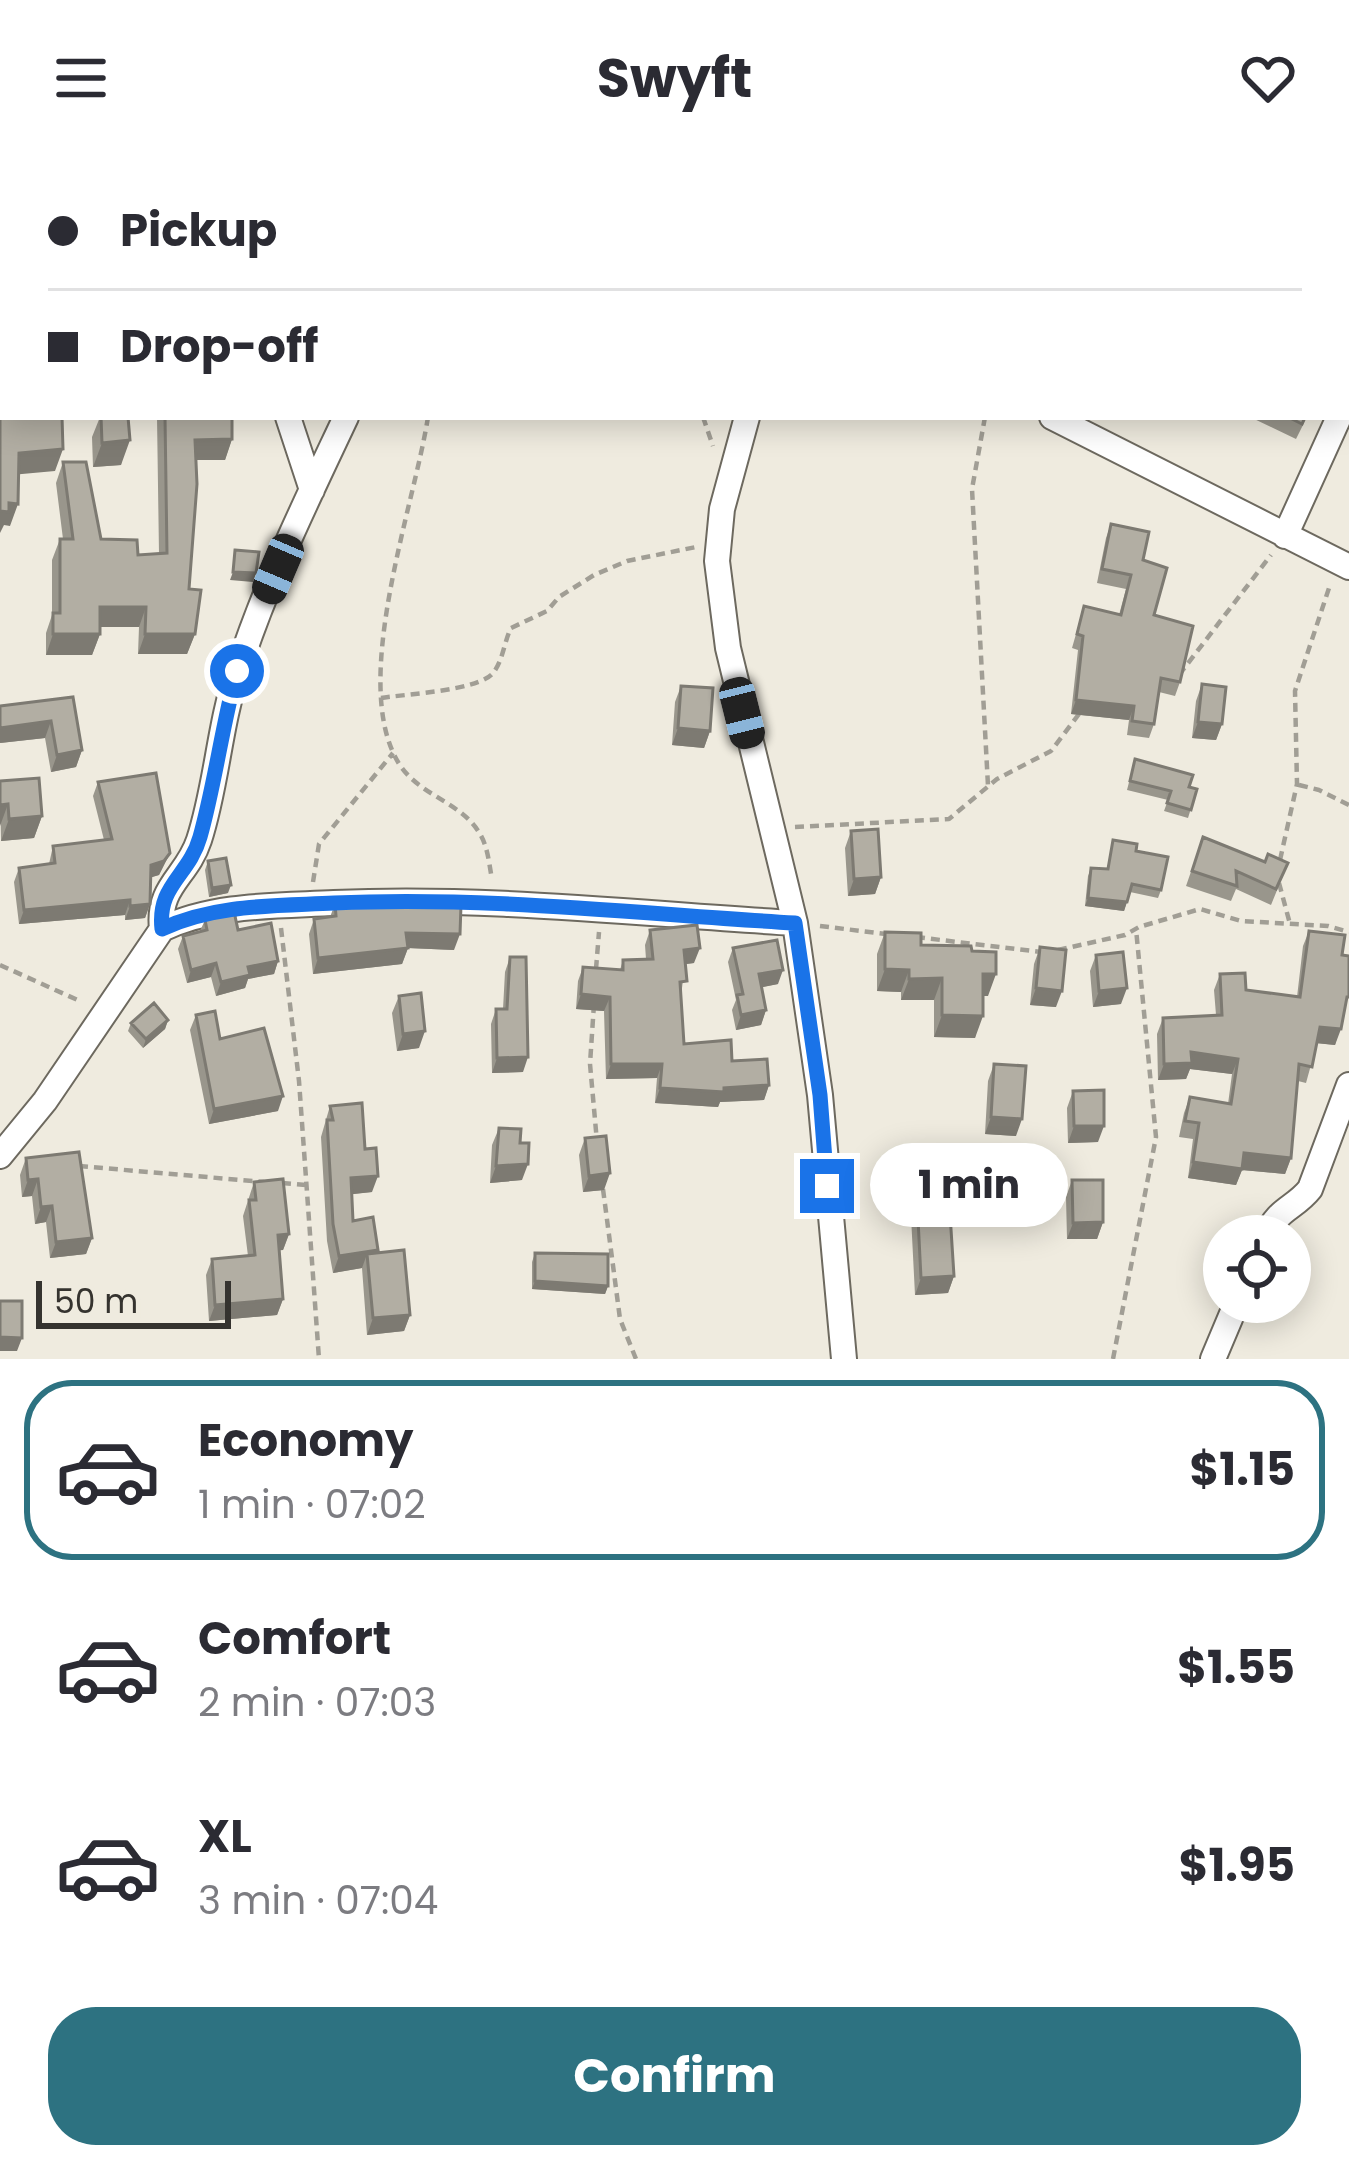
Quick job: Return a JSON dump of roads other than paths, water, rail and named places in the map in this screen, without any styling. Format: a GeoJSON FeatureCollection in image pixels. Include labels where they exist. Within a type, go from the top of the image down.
{"type":"FeatureCollection","features":[{"type":"Feature","properties":{"kind":"street"},"geometry":{"type":"LineString","coordinates":[[289,420],[312,490]]}},
{"type":"Feature","properties":{"kind":"street"},"geometry":{"type":"LineString","coordinates":[[0,1156],[45,1101],[162,929],[163,895],[192,858],[200,837],[237,671],[345,420]]}},
{"type":"Feature","properties":{"kind":"street"},"geometry":{"type":"LineString","coordinates":[[746,420],[722,508],[717,561],[728,648],[795,923],[820,1095],[844,1359]]}},
{"type":"Feature","properties":{"kind":"street"},"geometry":{"type":"LineString","coordinates":[[1058,420],[1343,565]]}},
{"type":"Feature","properties":{"kind":"street"},"geometry":{"type":"LineString","coordinates":[[1286,536],[1338,420]]}},
{"type":"Feature","properties":{"kind":"street"},"geometry":{"type":"LineString","coordinates":[[162,929],[219,911],[422,901],[795,923]]}},
{"type":"Feature","properties":{"kind":"street"},"geometry":{"type":"LineString","coordinates":[[1277,1215],[1310,1189],[1349,1084]]}},
{"type":"Feature","properties":{"kind":"street"},"geometry":{"type":"LineString","coordinates":[[1213,1359],[1229,1323]]}}]}
